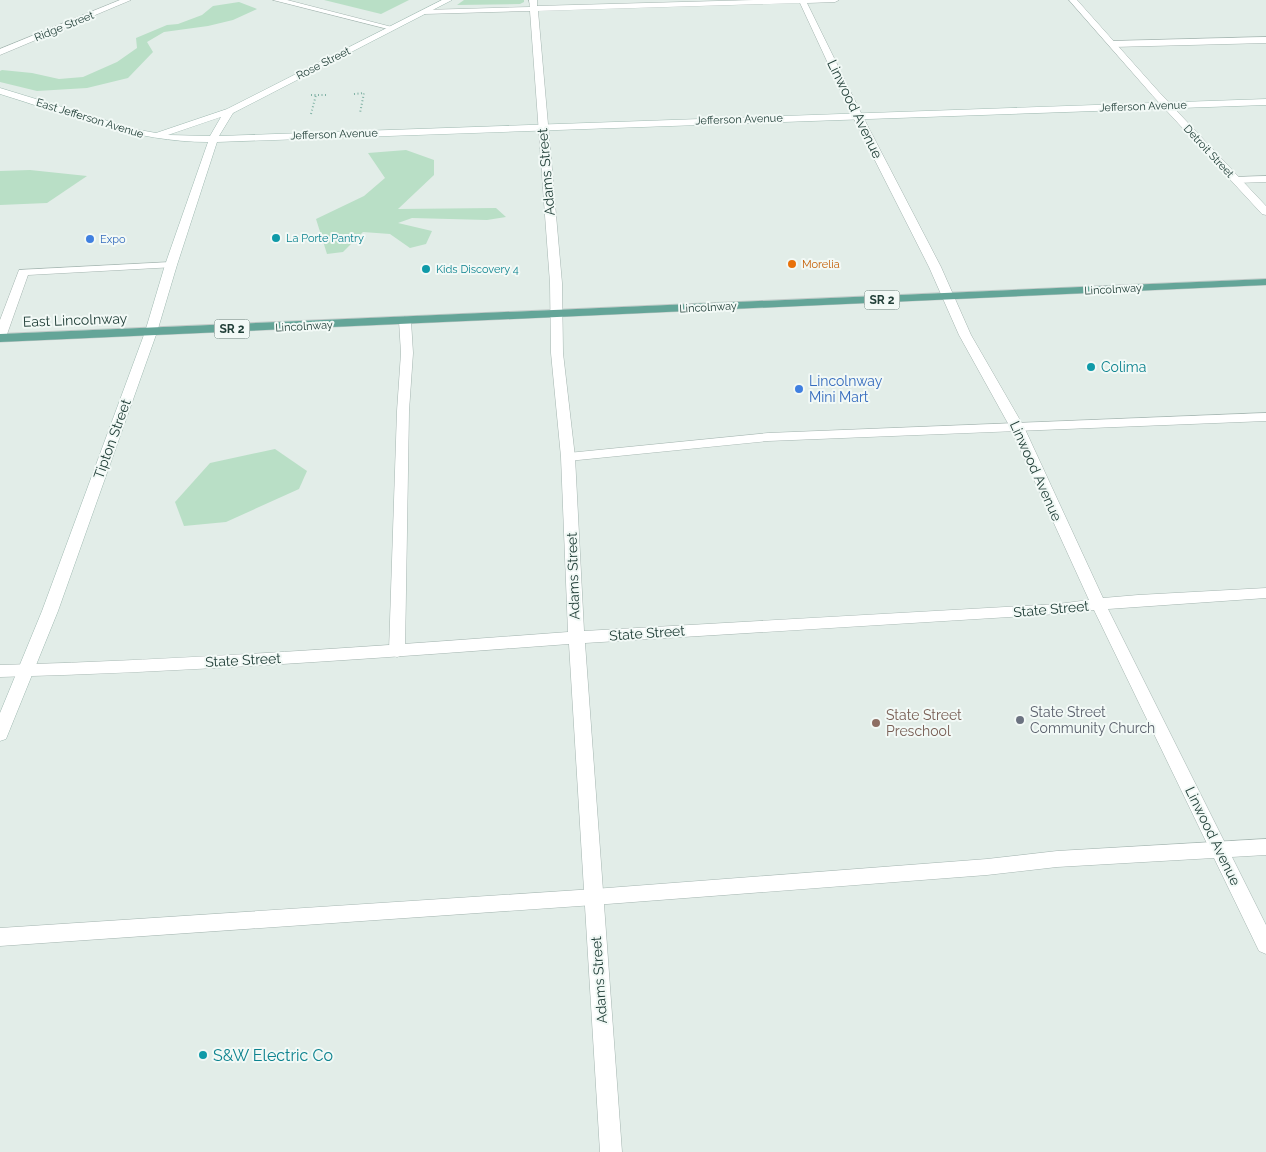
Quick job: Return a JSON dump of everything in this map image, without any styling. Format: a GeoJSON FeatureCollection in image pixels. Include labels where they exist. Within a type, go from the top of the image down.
{"type":"FeatureCollection","features":[{"type":"Feature","properties":{"kind":"main road","name":"Lincolnway"},"geometry":{"type":"LineString","coordinates":[[151,332],[1266,282]]}},
{"type":"Feature","properties":{"kind":"main road","name":"East Lincolnway"},"geometry":{"type":"LineString","coordinates":[[0,338],[151,332]]}},
{"type":"Feature","properties":{"kind":"street","name":"Ridge Street"},"geometry":{"type":"LineString","coordinates":[[0,52],[127,0]]}},
{"type":"Feature","properties":{"kind":"street"},"geometry":{"type":"LineString","coordinates":[[277,0],[392,28]]}},
{"type":"Feature","properties":{"kind":"street","name":"Rose Street"},"geometry":{"type":"LineString","coordinates":[[211,140],[230,111],[448,0]]}},
{"type":"Feature","properties":{"kind":"street","name":"Linwood Avenue"},"geometry":{"type":"LineString","coordinates":[[802,0],[857,115],[935,267],[965,334],[1017,427],[1072,553],[1266,945]]}},
{"type":"Feature","properties":{"kind":"street"},"geometry":{"type":"LineString","coordinates":[[424,12],[534,5],[835,0]]}},
{"type":"Feature","properties":{"kind":"street","name":"Detroit Street"},"geometry":{"type":"LineString","coordinates":[[1073,0],[1266,212]]}},
{"type":"Feature","properties":{"kind":"street","name":"Adams Street"},"geometry":{"type":"LineString","coordinates":[[534,5],[542,126],[556,283],[558,352],[568,457],[576,639],[611,1152]]}},
{"type":"Feature","properties":{"kind":"street"},"geometry":{"type":"LineString","coordinates":[[1113,44],[1266,40]]}},
{"type":"Feature","properties":{"kind":"street","name":"East Jefferson Avenue"},"geometry":{"type":"LineString","coordinates":[[0,91],[154,136],[211,140]]}},
{"type":"Feature","properties":{"kind":"street","name":"Jefferson Avenue"},"geometry":{"type":"LineString","coordinates":[[211,140],[542,126],[1266,102]]}},
{"type":"Feature","properties":{"kind":"street"},"geometry":{"type":"LineString","coordinates":[[154,136],[230,111]]}},
{"type":"Feature","properties":{"kind":"street","name":"Tipton Street"},"geometry":{"type":"LineString","coordinates":[[0,734],[27,670],[151,332],[171,265],[210,153],[211,140]]}},
{"type":"Feature","properties":{"kind":"street"},"geometry":{"type":"LineString","coordinates":[[1236,180],[1266,179]]}},
{"type":"Feature","properties":{"kind":"street"},"geometry":{"type":"LineString","coordinates":[[0,338],[23,272],[171,265]]}},
{"type":"Feature","properties":{"kind":"street"},"geometry":{"type":"LineString","coordinates":[[398,652],[403,411],[407,353],[406,321]]}},
{"type":"Feature","properties":{"kind":"street"},"geometry":{"type":"LineString","coordinates":[[568,457],[768,437],[1266,417]]}},
{"type":"Feature","properties":{"kind":"street","name":"State Street"},"geometry":{"type":"LineString","coordinates":[[0,671],[82,669],[398,652],[1058,609],[1266,593]]}},
{"type":"Feature","properties":{"kind":"street"},"geometry":{"type":"LineString","coordinates":[[0,937],[594,897],[987,867],[1058,859],[1266,847]]}},
{"type":"Feature","properties":{"kind":"path"},"geometry":{"type":"LineString","coordinates":[[354,94],[364,93],[358,121]]}},
{"type":"Feature","properties":{"kind":"path"},"geometry":{"type":"LineString","coordinates":[[311,114],[316,95]]}},
{"type":"Feature","properties":{"kind":"green space"},"geometry":{"type":"Polygon","coordinates":[[[324,0],[409,0],[381,14],[324,0]]]}},
{"type":"Feature","properties":{"kind":"green space"},"geometry":{"type":"Polygon","coordinates":[[[464,0],[524,0],[524,2],[520,4],[457,5],[464,0]]]}},
{"type":"Feature","properties":{"kind":"green space"},"geometry":{"type":"Polygon","coordinates":[[[239,2],[257,9],[233,20],[208,26],[164,32],[147,42],[153,52],[128,78],[87,88],[37,91],[0,82],[0,71],[2,70],[32,73],[59,79],[83,77],[117,62],[137,48],[136,38],[167,25],[178,24],[202,15],[213,6],[239,2]]]}},
{"type":"Feature","properties":{"kind":"green space"},"geometry":{"type":"Polygon","coordinates":[[[406,150],[434,160],[434,175],[398,209],[496,208],[506,217],[487,220],[412,218],[398,223],[432,231],[426,244],[410,248],[390,234],[363,232],[343,252],[327,254],[316,219],[364,196],[385,178],[368,153],[406,150]]]}},
{"type":"Feature","properties":{"kind":"green space"},"geometry":{"type":"Polygon","coordinates":[[[30,170],[87,176],[47,203],[0,205],[0,171],[30,170]]]}},
{"type":"Feature","properties":{"kind":"green space"},"geometry":{"type":"Polygon","coordinates":[[[275,449],[307,471],[299,489],[226,522],[184,526],[175,502],[210,463],[275,449]]]}},
{"type":"Feature","properties":{"kind":"place","name":"La Porte Pantry"},"geometry":{"type":"Point","coordinates":[276,238]}},
{"type":"Feature","properties":{"kind":"place","name":"Expo"},"geometry":{"type":"Point","coordinates":[90,239]}},
{"type":"Feature","properties":{"kind":"place","name":"Morelia"},"geometry":{"type":"Point","coordinates":[792,264]}},
{"type":"Feature","properties":{"kind":"place","name":"Kids Discovery 4"},"geometry":{"type":"Point","coordinates":[426,269]}},
{"type":"Feature","properties":{"kind":"place","name":"Colima"},"geometry":{"type":"Point","coordinates":[1091,367]}},
{"type":"Feature","properties":{"kind":"place","name":"Lincolnway Mini Mart"},"geometry":{"type":"Point","coordinates":[799,389]}},
{"type":"Feature","properties":{"kind":"place","name":"State Street Community Church"},"geometry":{"type":"Point","coordinates":[1020,720]}},
{"type":"Feature","properties":{"kind":"place","name":"State Street Preschool"},"geometry":{"type":"Point","coordinates":[876,723]}},
{"type":"Feature","properties":{"kind":"place","name":"S&W Electric Co"},"geometry":{"type":"Point","coordinates":[203,1055]}}]}
